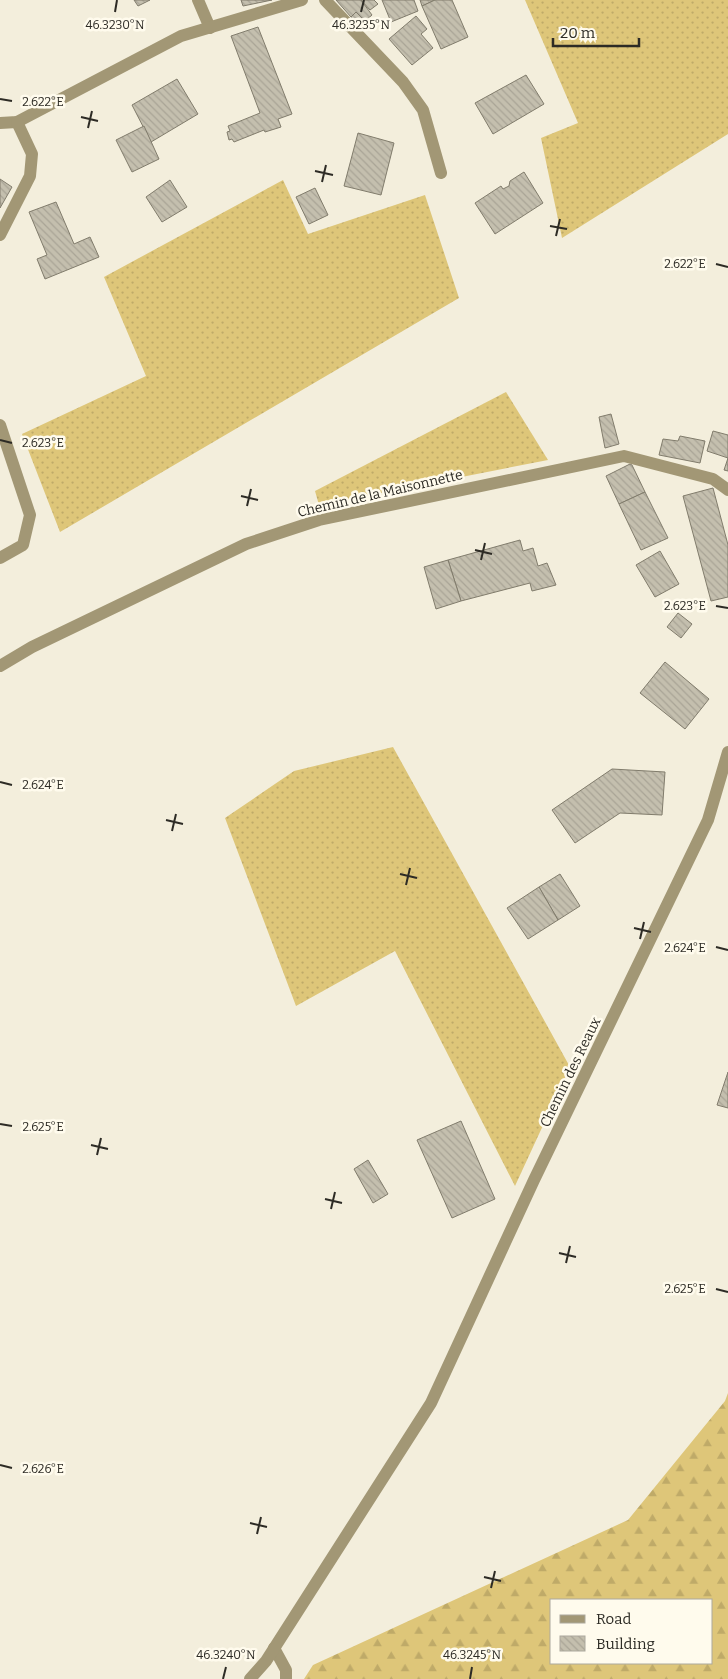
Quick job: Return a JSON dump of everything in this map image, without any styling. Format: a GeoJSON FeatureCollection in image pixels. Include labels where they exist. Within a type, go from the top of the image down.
{"type":"FeatureCollection","features":[{"type":"Feature","properties":{"kind":"street"},"geometry":{"type":"LineString","coordinates":[[198,0],[210,28]]}},
{"type":"Feature","properties":{"kind":"street"},"geometry":{"type":"LineString","coordinates":[[0,123],[17,122],[181,36],[302,0]]}},
{"type":"Feature","properties":{"kind":"street"},"geometry":{"type":"LineString","coordinates":[[325,0],[403,82],[424,110],[440,173]]}},
{"type":"Feature","properties":{"kind":"street"},"geometry":{"type":"LineString","coordinates":[[0,235],[30,176],[32,154],[17,122]]}},
{"type":"Feature","properties":{"kind":"street"},"geometry":{"type":"LineString","coordinates":[[0,425],[30,515],[23,545],[0,558]]}},
{"type":"Feature","properties":{"kind":"street","name":"Chemin de la Maisonnette"},"geometry":{"type":"LineString","coordinates":[[0,666],[32,646],[246,544],[319,520],[624,456],[713,479],[728,490]]}},
{"type":"Feature","properties":{"kind":"street","name":"Chemin des Reaux"},"geometry":{"type":"LineString","coordinates":[[250,1679],[274,1648],[431,1403],[534,1180],[708,820],[728,752]]}},
{"type":"Feature","properties":{"kind":"street"},"geometry":{"type":"LineString","coordinates":[[274,1648],[286,1670],[286,1679]]}},
{"type":"Feature","properties":{"kind":"green space"},"geometry":{"type":"Polygon","coordinates":[[[525,0],[728,0],[728,134],[562,238],[541,138],[578,123],[525,0]]]}},
{"type":"Feature","properties":{"kind":"green space"},"geometry":{"type":"Polygon","coordinates":[[[283,180],[308,234],[425,195],[459,298],[60,532],[22,434],[146,376],[104,277],[283,180]]]}},
{"type":"Feature","properties":{"kind":"green space"},"geometry":{"type":"Polygon","coordinates":[[[506,392],[548,460],[319,505],[315,491],[506,392]]]}},
{"type":"Feature","properties":{"kind":"green space"},"geometry":{"type":"Polygon","coordinates":[[[393,747],[570,1067],[515,1186],[395,951],[296,1006],[225,818],[294,771],[393,747]]]}},
{"type":"Feature","properties":{"kind":"green space"},"geometry":{"type":"Polygon","coordinates":[[[728,1393],[728,1679],[304,1679],[313,1665],[628,1520],[725,1401],[728,1393]]]}},
{"type":"Feature","properties":{"kind":"building"},"geometry":{"type":"Polygon","coordinates":[[[134,0],[150,0],[138,6],[134,0]]]}},
{"type":"Feature","properties":{"kind":"building"},"geometry":{"type":"Polygon","coordinates":[[[241,0],[272,0],[243,6],[241,0]]]}},
{"type":"Feature","properties":{"kind":"building"},"geometry":{"type":"Polygon","coordinates":[[[336,0],[361,0],[372,15],[365,21],[356,12],[351,17],[336,0]]]}},
{"type":"Feature","properties":{"kind":"building"},"geometry":{"type":"Polygon","coordinates":[[[361,0],[374,0],[378,4],[370,10],[361,0]]]}},
{"type":"Feature","properties":{"kind":"building"},"geometry":{"type":"Polygon","coordinates":[[[382,0],[414,0],[418,11],[391,22],[382,0]]]}},
{"type":"Feature","properties":{"kind":"building"},"geometry":{"type":"Polygon","coordinates":[[[420,0],[435,0],[422,6],[420,0]]]}},
{"type":"Feature","properties":{"kind":"building"},"geometry":{"type":"Polygon","coordinates":[[[435,0],[452,0],[468,37],[441,49],[422,6],[435,0]]]}},
{"type":"Feature","properties":{"kind":"building"},"geometry":{"type":"Polygon","coordinates":[[[356,12],[365,21],[360,25],[351,17],[356,12]]]}},
{"type":"Feature","properties":{"kind":"building"},"geometry":{"type":"Polygon","coordinates":[[[416,16],[427,29],[421,34],[433,48],[412,65],[389,39],[416,16]]]}},
{"type":"Feature","properties":{"kind":"building"},"geometry":{"type":"Polygon","coordinates":[[[258,27],[292,114],[278,119],[281,127],[265,132],[264,130],[234,142],[232,139],[229,140],[227,132],[230,131],[228,126],[260,113],[231,36],[258,27]]]}},
{"type":"Feature","properties":{"kind":"building"},"geometry":{"type":"Polygon","coordinates":[[[526,75],[544,104],[493,134],[475,103],[526,75]]]}},
{"type":"Feature","properties":{"kind":"building"},"geometry":{"type":"Polygon","coordinates":[[[177,79],[198,114],[151,142],[132,105],[177,79]]]}},
{"type":"Feature","properties":{"kind":"building"},"geometry":{"type":"Polygon","coordinates":[[[144,126],[159,159],[132,172],[116,140],[144,126]]]}},
{"type":"Feature","properties":{"kind":"building"},"geometry":{"type":"Polygon","coordinates":[[[358,133],[394,143],[381,195],[344,186],[358,133]]]}},
{"type":"Feature","properties":{"kind":"building"},"geometry":{"type":"Polygon","coordinates":[[[524,172],[543,203],[495,234],[475,203],[501,186],[503,189],[509,186],[510,181],[524,172]]]}},
{"type":"Feature","properties":{"kind":"building"},"geometry":{"type":"Polygon","coordinates":[[[0,179],[12,187],[0,208],[0,179]]]}},
{"type":"Feature","properties":{"kind":"building"},"geometry":{"type":"Polygon","coordinates":[[[170,180],[187,207],[162,222],[146,197],[170,180]]]}},
{"type":"Feature","properties":{"kind":"building"},"geometry":{"type":"Polygon","coordinates":[[[315,188],[328,215],[309,224],[296,197],[315,188]]]}},
{"type":"Feature","properties":{"kind":"building"},"geometry":{"type":"Polygon","coordinates":[[[56,202],[74,244],[90,237],[99,257],[45,279],[37,259],[47,255],[29,212],[56,202]]]}},
{"type":"Feature","properties":{"kind":"building"},"geometry":{"type":"Polygon","coordinates":[[[611,414],[619,444],[605,448],[599,417],[611,414]]]}},
{"type":"Feature","properties":{"kind":"building"},"geometry":{"type":"Polygon","coordinates":[[[713,431],[728,435],[728,458],[707,451],[713,431]]]}},
{"type":"Feature","properties":{"kind":"building"},"geometry":{"type":"Polygon","coordinates":[[[680,436],[705,441],[700,463],[659,455],[663,439],[678,441],[680,436]]]}},
{"type":"Feature","properties":{"kind":"building"},"geometry":{"type":"Polygon","coordinates":[[[728,458],[728,471],[724,470],[728,458]]]}},
{"type":"Feature","properties":{"kind":"building"},"geometry":{"type":"Polygon","coordinates":[[[630,464],[645,492],[619,504],[606,476],[630,464]]]}},
{"type":"Feature","properties":{"kind":"building"},"geometry":{"type":"Polygon","coordinates":[[[713,488],[728,545],[728,597],[711,601],[683,496],[713,488]]]}},
{"type":"Feature","properties":{"kind":"building"},"geometry":{"type":"Polygon","coordinates":[[[645,492],[668,538],[641,550],[619,504],[645,492]]]}},
{"type":"Feature","properties":{"kind":"building"},"geometry":{"type":"Polygon","coordinates":[[[520,540],[523,551],[533,548],[538,566],[547,563],[556,585],[532,591],[530,583],[461,601],[448,560],[520,540]]]}},
{"type":"Feature","properties":{"kind":"building"},"geometry":{"type":"Polygon","coordinates":[[[660,551],[679,584],[655,597],[636,565],[660,551]]]}},
{"type":"Feature","properties":{"kind":"building"},"geometry":{"type":"Polygon","coordinates":[[[448,560],[461,601],[436,609],[424,567],[448,560]]]}},
{"type":"Feature","properties":{"kind":"building"},"geometry":{"type":"Polygon","coordinates":[[[678,613],[692,624],[681,638],[667,627],[678,613]]]}},
{"type":"Feature","properties":{"kind":"building"},"geometry":{"type":"Polygon","coordinates":[[[665,662],[709,699],[685,729],[640,693],[665,662]]]}},
{"type":"Feature","properties":{"kind":"building"},"geometry":{"type":"Polygon","coordinates":[[[612,769],[665,772],[662,815],[620,813],[575,843],[552,810],[612,769]]]}},
{"type":"Feature","properties":{"kind":"building"},"geometry":{"type":"Polygon","coordinates":[[[560,874],[580,906],[558,920],[539,887],[560,874]]]}},
{"type":"Feature","properties":{"kind":"building"},"geometry":{"type":"Polygon","coordinates":[[[539,887],[558,920],[528,939],[507,908],[539,887]]]}},
{"type":"Feature","properties":{"kind":"building"},"geometry":{"type":"Polygon","coordinates":[[[728,1072],[728,1108],[717,1105],[728,1072]]]}},
{"type":"Feature","properties":{"kind":"building"},"geometry":{"type":"Polygon","coordinates":[[[461,1121],[495,1199],[452,1218],[417,1140],[461,1121]]]}},
{"type":"Feature","properties":{"kind":"building"},"geometry":{"type":"Polygon","coordinates":[[[368,1160],[388,1194],[373,1203],[354,1169],[368,1160]]]}}]}
